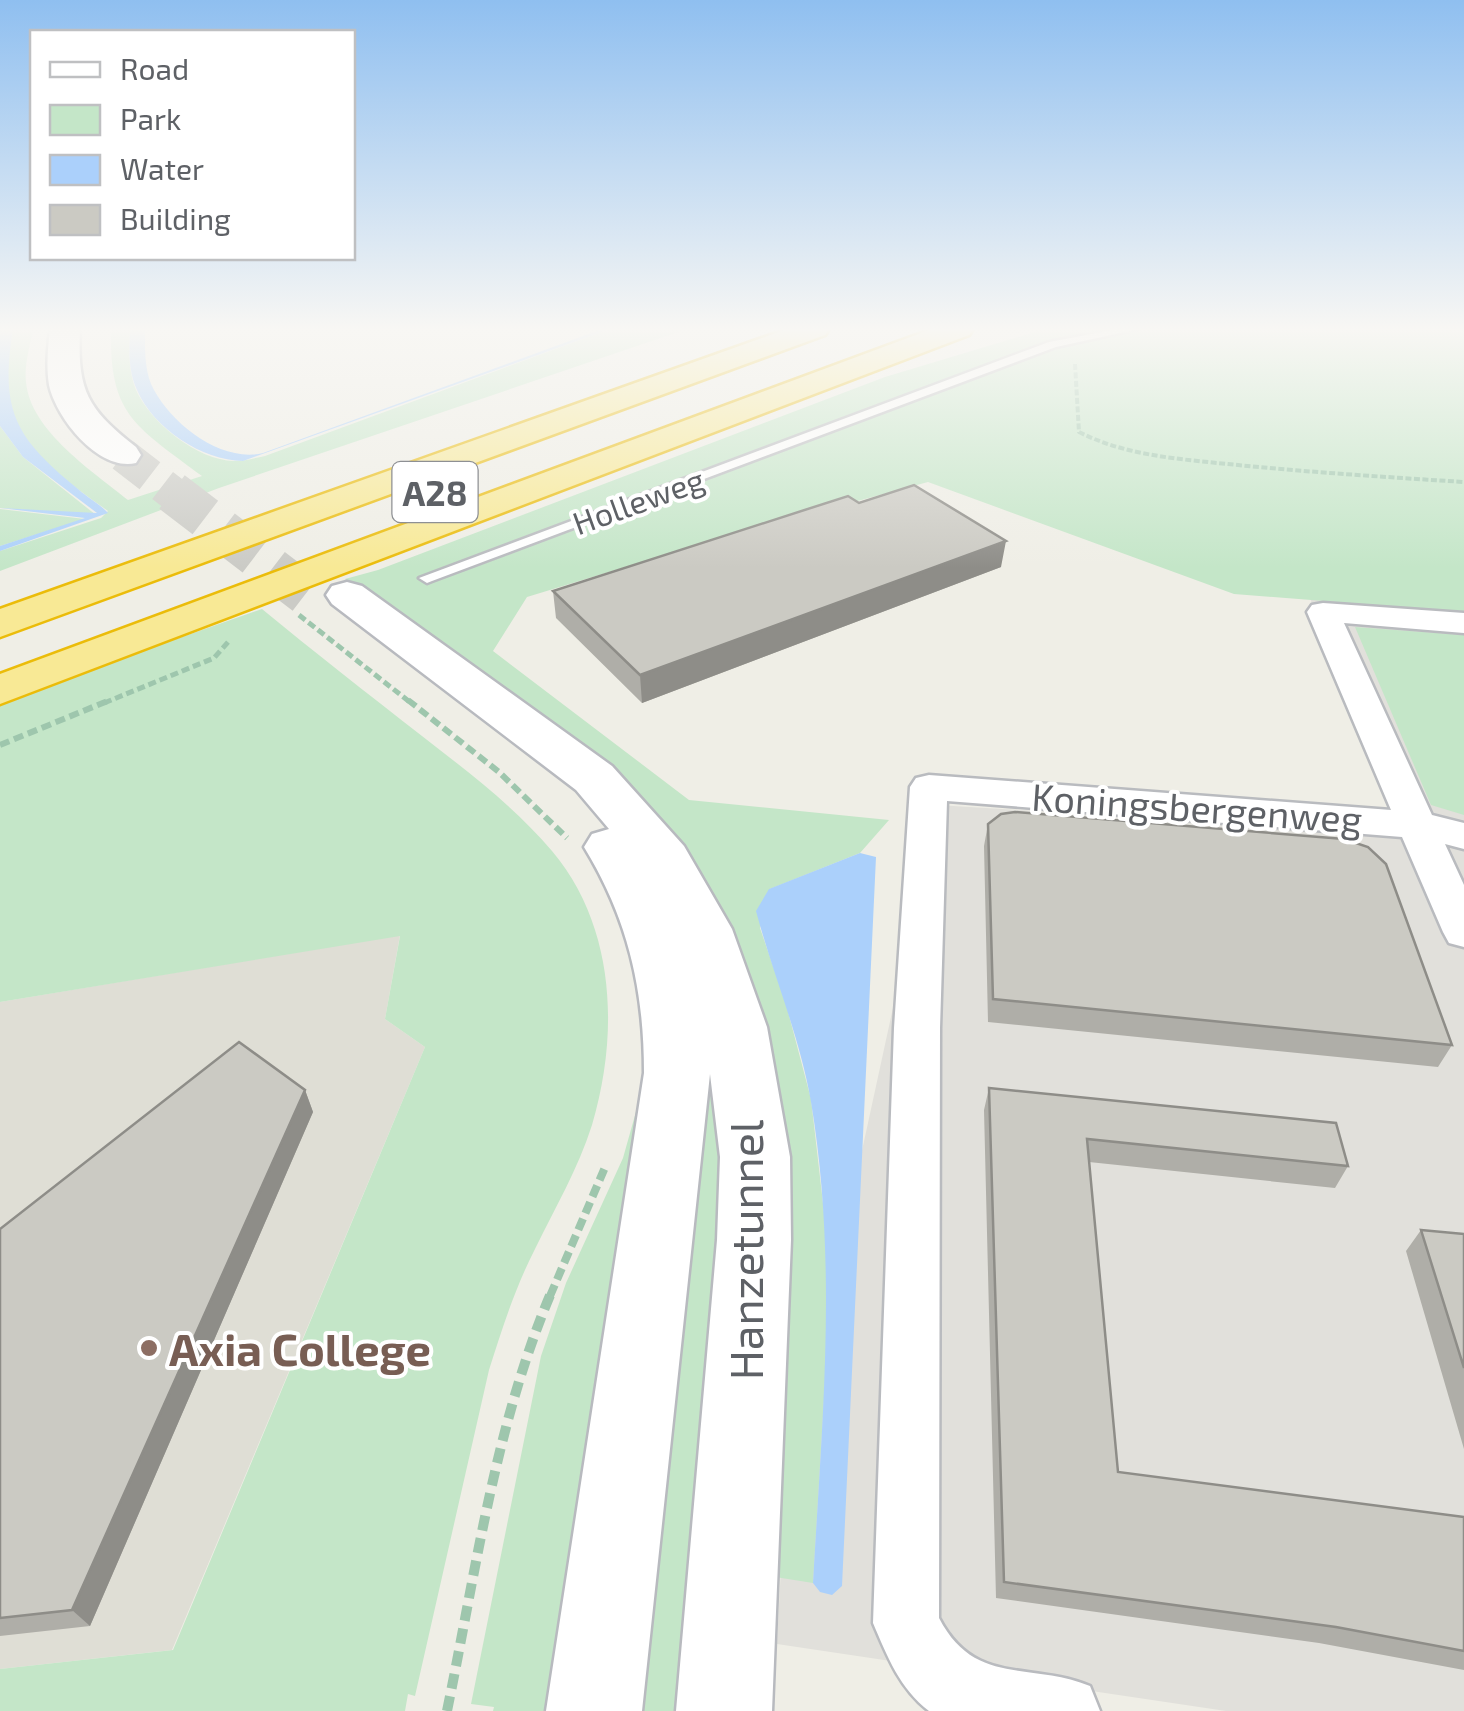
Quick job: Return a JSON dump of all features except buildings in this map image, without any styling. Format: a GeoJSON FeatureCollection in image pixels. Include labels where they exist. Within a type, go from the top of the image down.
{"type":"FeatureCollection","features":[{"type":"Feature","properties":{"kind":"highway","name":"A28"},"geometry":{"type":"LineString","coordinates":[[148,534],[508,409]]}},
{"type":"Feature","properties":{"kind":"highway","name":"A28"},"geometry":{"type":"LineString","coordinates":[[0,624],[592,409]]}},
{"type":"Feature","properties":{"kind":"highway","name":"A28"},"geometry":{"type":"LineString","coordinates":[[0,663],[194,583],[658,409]]}},
{"type":"Feature","properties":{"kind":"highway","name":"A28"},"geometry":{"type":"LineString","coordinates":[[0,690],[749,409]]}},
{"type":"Feature","properties":{"kind":"highway"},"geometry":{"type":"LineString","coordinates":[[0,586],[73,560]]}},
{"type":"Feature","properties":{"kind":"main road"},"geometry":{"type":"LineString","coordinates":[[75,409],[79,416],[135,451],[105,409]]}},
{"type":"Feature","properties":{"kind":"main road","name":"Hanzetunnel"},"geometry":{"type":"LineString","coordinates":[[322,606],[567,798],[624,865],[664,947],[677,1030],[674,1104],[594,1711]]}},
{"type":"Feature","properties":{"kind":"main road","name":"Hanzetunnel"},"geometry":{"type":"LineString","coordinates":[[322,606],[594,778],[664,859],[703,929],[735,1028],[755,1157],[754,1240],[724,1711]]}},
{"type":"Feature","properties":{"kind":"street"},"geometry":{"type":"LineString","coordinates":[[1464,623],[1324,612],[1464,932]]}},
{"type":"Feature","properties":{"kind":"street","name":"Koningsbergenweg"},"geometry":{"type":"LineString","coordinates":[[1065,1711],[953,1689],[927,1666],[906,1622],[917,1028],[929,786],[1419,824],[1464,836]]}},
{"type":"Feature","properties":{"kind":"lane","name":"Holleweg"},"geometry":{"type":"LineString","coordinates":[[427,578],[881,409]]}},
{"type":"Feature","properties":{"kind":"path"},"geometry":{"type":"LineString","coordinates":[[1078,409],[1080,432],[1098,444],[1217,464],[1464,482]]}},
{"type":"Feature","properties":{"kind":"path"},"geometry":{"type":"LineString","coordinates":[[322,606],[542,810],[574,846]]}},
{"type":"Feature","properties":{"kind":"path"},"geometry":{"type":"LineString","coordinates":[[0,745],[214,658],[238,630]]}},
{"type":"Feature","properties":{"kind":"path"},"geometry":{"type":"LineString","coordinates":[[447,1711],[504,1432],[520,1377],[531,1340],[612,1151]]}},
{"type":"Feature","properties":{"kind":"shaded area"},"geometry":{"type":"Polygon","coordinates":[[[1304,582],[1464,593],[1464,1711],[1226,1711],[777,1644],[784,1510],[937,805],[1397,833],[1304,582]]]}},
{"type":"Feature","properties":{"kind":"shaded area","name":"Axia College"},"geometry":{"type":"Polygon","coordinates":[[[400,935],[385,1019],[425,1047],[172,1650],[0,1669],[0,1002],[400,935]]]}},
{"type":"Feature","properties":{"kind":"green space"},"geometry":{"type":"Polygon","coordinates":[[[10,409],[35,409],[66,449],[128,500],[202,476],[144,430],[127,409],[148,409],[191,447],[234,461],[265,456],[393,409],[452,409],[219,488],[0,571],[0,551],[101,518],[108,511],[46,463],[10,409]]]}},
{"type":"Feature","properties":{"kind":"green space"},"geometry":{"type":"Polygon","coordinates":[[[801,409],[869,409],[465,561],[475,567],[892,409],[1464,409],[1464,612],[1234,594],[928,482],[717,539],[527,597],[493,651],[689,800],[889,820],[860,853],[770,889],[760,928],[786,1004],[811,1099],[827,1238],[829,1315],[813,1583],[769,1576],[704,906],[345,579],[378,570],[801,409]]]}},
{"type":"Feature","properties":{"kind":"green space"},"geometry":{"type":"Polygon","coordinates":[[[0,426],[23,457],[96,515],[0,508],[0,426]]]}},
{"type":"Feature","properties":{"kind":"green space"},"geometry":{"type":"Polygon","coordinates":[[[0,509],[85,519],[0,546],[0,509]]]}},
{"type":"Feature","properties":{"kind":"green space"},"geometry":{"type":"Polygon","coordinates":[[[262,609],[473,776],[552,851],[589,913],[600,947],[608,1018],[601,1090],[586,1141],[521,1279],[489,1370],[415,1696],[408,1694],[405,1711],[0,1711],[0,1669],[173,1650],[425,1047],[385,1019],[400,936],[0,1002],[0,701],[262,609]]]}},
{"type":"Feature","properties":{"kind":"green space"},"geometry":{"type":"Polygon","coordinates":[[[1355,627],[1464,635],[1464,815],[1431,805],[1355,627]]]}},
{"type":"Feature","properties":{"kind":"green space"},"geometry":{"type":"Polygon","coordinates":[[[696,952],[720,1147],[720,1294],[685,1711],[631,1711],[696,952]]]}},
{"type":"Feature","properties":{"kind":"green space"},"geometry":{"type":"Polygon","coordinates":[[[659,997],[557,1711],[493,1711],[494,1707],[471,1704],[541,1356],[566,1283],[623,1158],[641,1094],[659,997]]]}},
{"type":"Feature","properties":{"kind":"water"},"geometry":{"type":"Polygon","coordinates":[[[0,409],[13,409],[26,437],[39,453],[108,513],[0,551],[0,546],[85,518],[0,508],[97,513],[23,457],[0,426],[0,409]]]}},
{"type":"Feature","properties":{"kind":"water"},"geometry":{"type":"Polygon","coordinates":[[[149,409],[167,409],[200,438],[216,447],[247,455],[263,453],[388,409],[243,461],[196,448],[149,409]]]}},
{"type":"Feature","properties":{"kind":"water"},"geometry":{"type":"Polygon","coordinates":[[[860,853],[876,857],[842,1586],[832,1595],[820,1592],[813,1583],[826,1342],[819,1162],[800,1054],[756,911],[769,889],[860,853]]]}},
{"type":"Feature","properties":{"kind":"tunnel"},"geometry":{"type":"LineString","coordinates":[[123,455],[175,495]]}},
{"type":"Feature","properties":{"kind":"tunnel"},"geometry":{"type":"LineString","coordinates":[[172,492],[321,606]]}},
{"type":"Feature","properties":{"kind":"place","name":"Axia College"},"geometry":{"type":"Point","coordinates":[149,1348]}}]}
